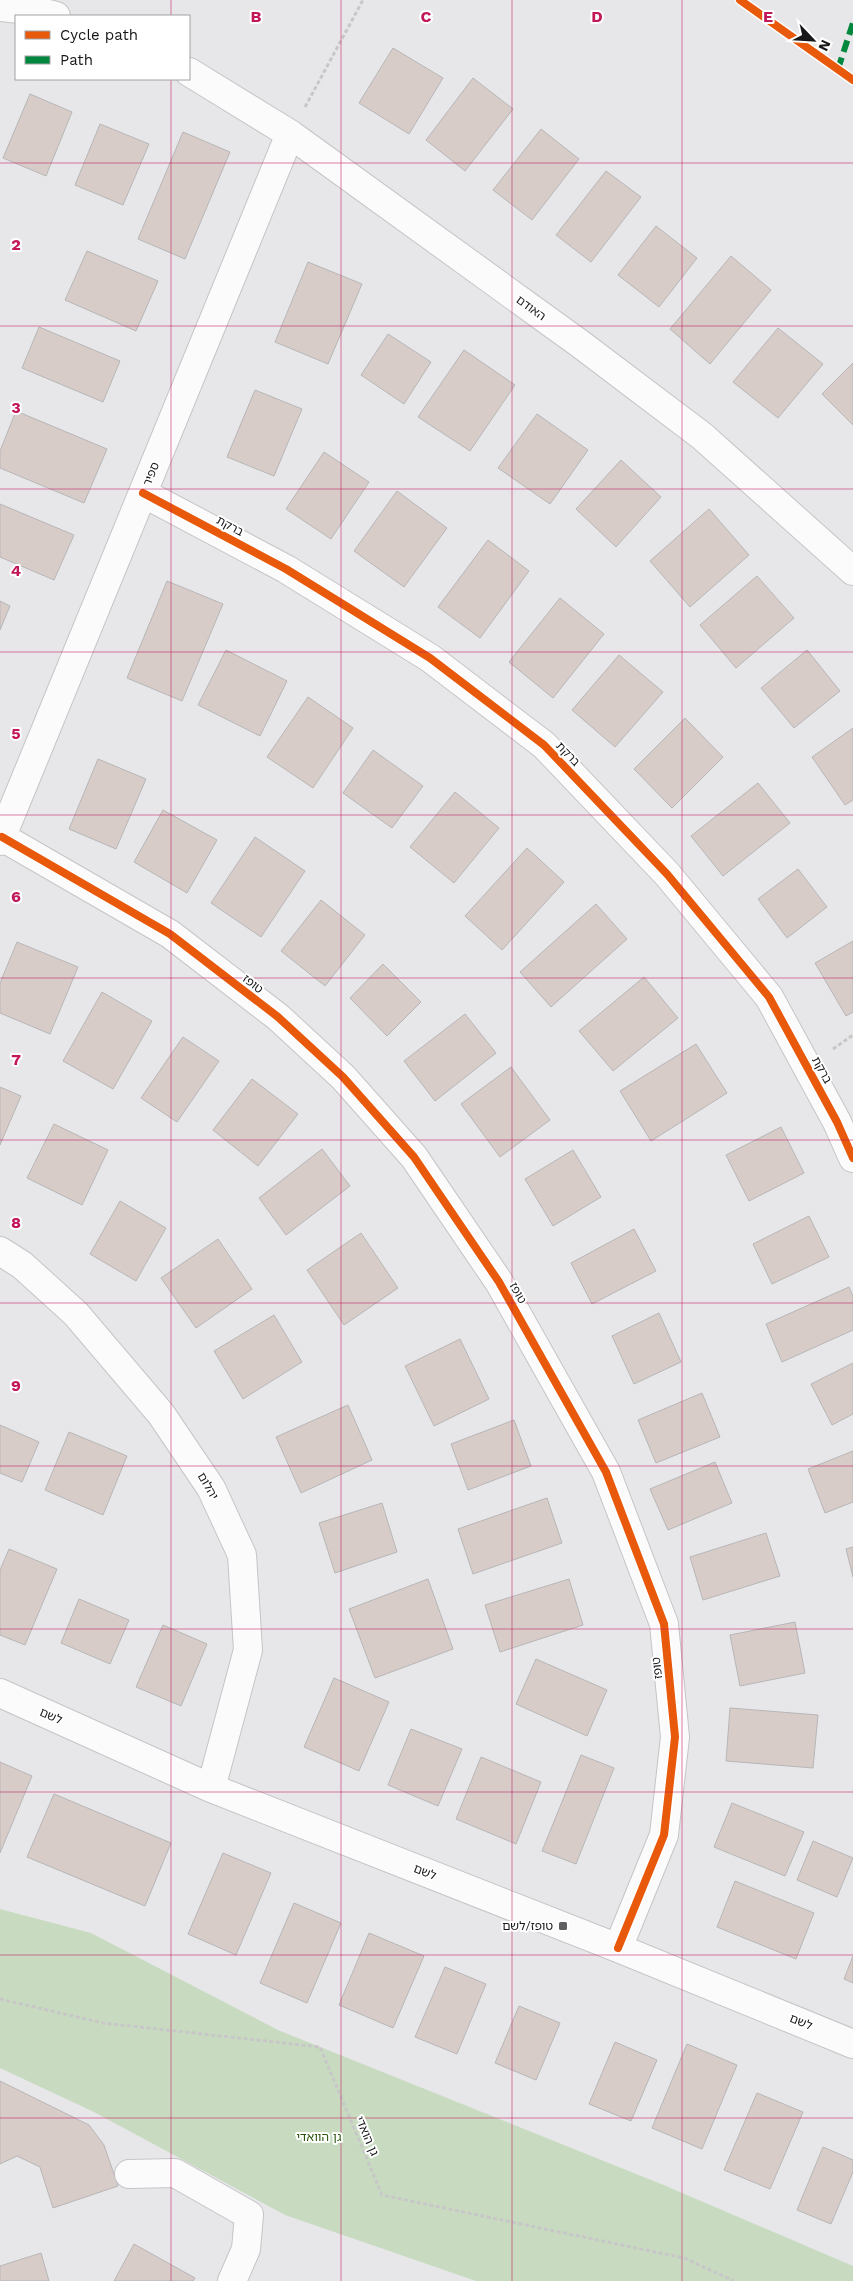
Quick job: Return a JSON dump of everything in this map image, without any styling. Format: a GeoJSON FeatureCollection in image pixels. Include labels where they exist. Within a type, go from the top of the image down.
{"type":"FeatureCollection","features":[{"type":"Feature","properties":{"kind":"street"},"geometry":{"type":"LineString","coordinates":[[0,7],[46,9]]}},
{"type":"Feature","properties":{"kind":"street","name":"האודם"},"geometry":{"type":"LineString","coordinates":[[190,73],[290,134],[571,337],[702,436],[853,571]]}},
{"type":"Feature","properties":{"kind":"street","name":"ספיר"},"geometry":{"type":"LineString","coordinates":[[1,839],[290,134]]}},
{"type":"Feature","properties":{"kind":"street","name":"ברקת"},"geometry":{"type":"LineString","coordinates":[[143,493],[286,569],[430,658],[544,745],[667,874],[769,997],[837,1122],[853,1158]]}},
{"type":"Feature","properties":{"kind":"street","name":"טופז"},"geometry":{"type":"LineString","coordinates":[[1,839],[170,934],[278,1017],[343,1077],[414,1157],[499,1282],[606,1472],[664,1624],[675,1737],[664,1835],[618,1948]]}},
{"type":"Feature","properties":{"kind":"street","name":"יהלום"},"geometry":{"type":"LineString","coordinates":[[0,1251],[22,1265],[76,1314],[161,1414],[211,1488],[242,1554],[248,1650],[211,1788]]}},
{"type":"Feature","properties":{"kind":"street","name":"לשם"},"geometry":{"type":"LineString","coordinates":[[0,1693],[211,1788],[618,1948],[853,2044]]}},
{"type":"Feature","properties":{"kind":"street"},"geometry":{"type":"LineString","coordinates":[[129,2174],[175,2173],[250,2214],[246,2249],[232,2281]]}},
{"type":"Feature","properties":{"kind":"path"},"geometry":{"type":"LineString","coordinates":[[290,134],[363,0]]}},
{"type":"Feature","properties":{"kind":"green space","name":"גן הוואדי"},"geometry":{"type":"Polygon","coordinates":[[[0,1909],[91,1933],[278,2030],[666,2186],[853,2266],[853,2281],[476,2281],[285,2215],[94,2112],[0,2068],[0,1909]]]}},
{"type":"Feature","properties":{"kind":"building"},"geometry":{"type":"Polygon","coordinates":[[[393,48],[443,78],[409,134],[359,103],[393,48]]]}},
{"type":"Feature","properties":{"kind":"building"},"geometry":{"type":"Polygon","coordinates":[[[473,78],[513,109],[465,171],[426,140],[473,78]]]}},
{"type":"Feature","properties":{"kind":"building"},"geometry":{"type":"Polygon","coordinates":[[[30,94],[72,112],[46,176],[3,158],[30,94]]]}},
{"type":"Feature","properties":{"kind":"building"},"geometry":{"type":"Polygon","coordinates":[[[100,124],[149,144],[123,205],[75,185],[100,124]]]}},
{"type":"Feature","properties":{"kind":"building"},"geometry":{"type":"Polygon","coordinates":[[[541,129],[579,159],[532,220],[493,190],[541,129]]]}},
{"type":"Feature","properties":{"kind":"building"},"geometry":{"type":"Polygon","coordinates":[[[183,132],[230,152],[185,259],[138,239],[183,132]]]}},
{"type":"Feature","properties":{"kind":"building"},"geometry":{"type":"Polygon","coordinates":[[[606,171],[641,197],[591,262],[556,235],[606,171]]]}},
{"type":"Feature","properties":{"kind":"building"},"geometry":{"type":"Polygon","coordinates":[[[656,226],[697,258],[659,307],[618,275],[656,226]]]}},
{"type":"Feature","properties":{"kind":"building"},"geometry":{"type":"Polygon","coordinates":[[[87,251],[158,281],[136,331],[65,300],[87,251]]]}},
{"type":"Feature","properties":{"kind":"building"},"geometry":{"type":"Polygon","coordinates":[[[731,256],[771,290],[710,364],[670,329],[731,256]]]}},
{"type":"Feature","properties":{"kind":"building"},"geometry":{"type":"Polygon","coordinates":[[[308,262],[362,284],[328,364],[275,342],[308,262]]]}},
{"type":"Feature","properties":{"kind":"building"},"geometry":{"type":"Polygon","coordinates":[[[39,327],[120,361],[103,402],[22,368],[39,327]]]}},
{"type":"Feature","properties":{"kind":"building"},"geometry":{"type":"Polygon","coordinates":[[[778,328],[823,364],[778,418],[733,382],[778,328]]]}},
{"type":"Feature","properties":{"kind":"building"},"geometry":{"type":"Polygon","coordinates":[[[388,334],[431,362],[404,404],[361,375],[388,334]]]}},
{"type":"Feature","properties":{"kind":"building"},"geometry":{"type":"Polygon","coordinates":[[[464,350],[515,385],[470,451],[418,417],[464,350]]]}},
{"type":"Feature","properties":{"kind":"building"},"geometry":{"type":"Polygon","coordinates":[[[853,363],[853,425],[822,394],[853,363]]]}},
{"type":"Feature","properties":{"kind":"building"},"geometry":{"type":"Polygon","coordinates":[[[255,390],[302,409],[274,476],[227,457],[255,390]]]}},
{"type":"Feature","properties":{"kind":"building"},"geometry":{"type":"Polygon","coordinates":[[[16,411],[107,449],[84,503],[0,468],[0,451],[16,411]]]}},
{"type":"Feature","properties":{"kind":"building"},"geometry":{"type":"Polygon","coordinates":[[[537,414],[588,450],[550,504],[498,468],[537,414]]]}},
{"type":"Feature","properties":{"kind":"building"},"geometry":{"type":"Polygon","coordinates":[[[324,452],[369,482],[331,539],[286,509],[324,452]]]}},
{"type":"Feature","properties":{"kind":"building"},"geometry":{"type":"Polygon","coordinates":[[[621,460],[661,497],[616,547],[576,509],[621,460]]]}},
{"type":"Feature","properties":{"kind":"building"},"geometry":{"type":"Polygon","coordinates":[[[397,491],[447,528],[404,587],[354,551],[397,491]]]}},
{"type":"Feature","properties":{"kind":"building"},"geometry":{"type":"Polygon","coordinates":[[[0,504],[74,535],[54,580],[0,557],[0,504]]]}},
{"type":"Feature","properties":{"kind":"building"},"geometry":{"type":"Polygon","coordinates":[[[709,509],[749,555],[690,607],[650,561],[709,509]]]}},
{"type":"Feature","properties":{"kind":"building"},"geometry":{"type":"Polygon","coordinates":[[[488,540],[529,571],[480,638],[438,607],[488,540]]]}},
{"type":"Feature","properties":{"kind":"building"},"geometry":{"type":"Polygon","coordinates":[[[757,576],[794,618],[736,668],[700,625],[757,576]]]}},
{"type":"Feature","properties":{"kind":"building"},"geometry":{"type":"Polygon","coordinates":[[[167,581],[223,604],[182,701],[127,678],[167,581]]]}},
{"type":"Feature","properties":{"kind":"building"},"geometry":{"type":"Polygon","coordinates":[[[560,598],[604,634],[553,698],[509,662],[560,598]]]}},
{"type":"Feature","properties":{"kind":"building"},"geometry":{"type":"Polygon","coordinates":[[[0,601],[10,606],[0,630],[0,601]]]}},
{"type":"Feature","properties":{"kind":"building"},"geometry":{"type":"Polygon","coordinates":[[[226,650],[287,681],[260,736],[198,705],[226,650]]]}},
{"type":"Feature","properties":{"kind":"building"},"geometry":{"type":"Polygon","coordinates":[[[807,650],[840,691],[794,728],[761,688],[807,650]]]}},
{"type":"Feature","properties":{"kind":"building"},"geometry":{"type":"Polygon","coordinates":[[[619,655],[663,692],[615,747],[572,710],[619,655]]]}},
{"type":"Feature","properties":{"kind":"building"},"geometry":{"type":"Polygon","coordinates":[[[308,697],[353,728],[313,788],[267,757],[308,697]]]}},
{"type":"Feature","properties":{"kind":"building"},"geometry":{"type":"Polygon","coordinates":[[[685,718],[723,757],[672,808],[634,769],[685,718]]]}},
{"type":"Feature","properties":{"kind":"building"},"geometry":{"type":"Polygon","coordinates":[[[853,728],[853,800],[845,805],[812,757],[853,728]]]}},
{"type":"Feature","properties":{"kind":"building"},"geometry":{"type":"Polygon","coordinates":[[[373,750],[423,786],[392,828],[343,793],[373,750]]]}},
{"type":"Feature","properties":{"kind":"building"},"geometry":{"type":"Polygon","coordinates":[[[98,759],[146,779],[116,849],[69,829],[98,759]]]}},
{"type":"Feature","properties":{"kind":"building"},"geometry":{"type":"Polygon","coordinates":[[[758,783],[790,823],[723,876],[691,836],[758,783]]]}},
{"type":"Feature","properties":{"kind":"building"},"geometry":{"type":"Polygon","coordinates":[[[455,792],[499,828],[454,883],[410,847],[455,792]]]}},
{"type":"Feature","properties":{"kind":"building"},"geometry":{"type":"Polygon","coordinates":[[[163,810],[217,840],[187,893],[134,862],[163,810]]]}},
{"type":"Feature","properties":{"kind":"building"},"geometry":{"type":"Polygon","coordinates":[[[255,837],[305,871],[261,937],[211,903],[255,837]]]}},
{"type":"Feature","properties":{"kind":"building"},"geometry":{"type":"Polygon","coordinates":[[[527,848],[564,882],[502,950],[465,916],[527,848]]]}},
{"type":"Feature","properties":{"kind":"building"},"geometry":{"type":"Polygon","coordinates":[[[798,869],[827,907],[787,938],[758,899],[798,869]]]}},
{"type":"Feature","properties":{"kind":"building"},"geometry":{"type":"Polygon","coordinates":[[[321,900],[365,935],[325,986],[281,951],[321,900]]]}},
{"type":"Feature","properties":{"kind":"building"},"geometry":{"type":"Polygon","coordinates":[[[596,904],[627,939],[551,1007],[520,972],[596,904]]]}},
{"type":"Feature","properties":{"kind":"building"},"geometry":{"type":"Polygon","coordinates":[[[853,941],[853,1012],[846,1016],[815,963],[853,941]]]}},
{"type":"Feature","properties":{"kind":"building"},"geometry":{"type":"Polygon","coordinates":[[[17,942],[78,967],[50,1034],[0,1013],[0,983],[17,942]]]}},
{"type":"Feature","properties":{"kind":"building"},"geometry":{"type":"Polygon","coordinates":[[[383,964],[421,1002],[387,1036],[350,998],[383,964]]]}},
{"type":"Feature","properties":{"kind":"building"},"geometry":{"type":"Polygon","coordinates":[[[644,977],[678,1018],[613,1071],[579,1031],[644,977]]]}},
{"type":"Feature","properties":{"kind":"building"},"geometry":{"type":"Polygon","coordinates":[[[102,992],[152,1021],[113,1089],[63,1061],[102,992]]]}},
{"type":"Feature","properties":{"kind":"building"},"geometry":{"type":"Polygon","coordinates":[[[465,1014],[496,1053],[435,1101],[404,1061],[465,1014]]]}},
{"type":"Feature","properties":{"kind":"building"},"geometry":{"type":"Polygon","coordinates":[[[183,1037],[219,1061],[177,1122],[141,1098],[183,1037]]]}},
{"type":"Feature","properties":{"kind":"building"},"geometry":{"type":"Polygon","coordinates":[[[696,1044],[727,1093],[651,1141],[620,1091],[696,1044]]]}},
{"type":"Feature","properties":{"kind":"building"},"geometry":{"type":"Polygon","coordinates":[[[511,1067],[550,1120],[500,1157],[461,1104],[511,1067]]]}},
{"type":"Feature","properties":{"kind":"building"},"geometry":{"type":"Polygon","coordinates":[[[252,1079],[298,1114],[258,1166],[213,1130],[252,1079]]]}},
{"type":"Feature","properties":{"kind":"building"},"geometry":{"type":"Polygon","coordinates":[[[0,1087],[21,1096],[0,1145],[0,1087]]]}},
{"type":"Feature","properties":{"kind":"building"},"geometry":{"type":"Polygon","coordinates":[[[54,1124],[108,1150],[82,1205],[27,1178],[54,1124]]]}},
{"type":"Feature","properties":{"kind":"building"},"geometry":{"type":"Polygon","coordinates":[[[781,1127],[804,1173],[749,1201],[726,1155],[781,1127]]]}},
{"type":"Feature","properties":{"kind":"building"},"geometry":{"type":"Polygon","coordinates":[[[322,1149],[350,1186],[286,1235],[259,1198],[322,1149]]]}},
{"type":"Feature","properties":{"kind":"building"},"geometry":{"type":"Polygon","coordinates":[[[573,1150],[601,1197],[553,1226],[525,1179],[573,1150]]]}},
{"type":"Feature","properties":{"kind":"building"},"geometry":{"type":"Polygon","coordinates":[[[120,1201],[166,1228],[136,1281],[90,1254],[120,1201]]]}},
{"type":"Feature","properties":{"kind":"building"},"geometry":{"type":"Polygon","coordinates":[[[809,1216],[829,1257],[772,1284],[753,1244],[809,1216]]]}},
{"type":"Feature","properties":{"kind":"building"},"geometry":{"type":"Polygon","coordinates":[[[634,1229],[656,1271],[592,1304],[571,1263],[634,1229]]]}},
{"type":"Feature","properties":{"kind":"building"},"geometry":{"type":"Polygon","coordinates":[[[361,1233],[398,1288],[344,1325],[307,1270],[361,1233]]]}},
{"type":"Feature","properties":{"kind":"building"},"geometry":{"type":"Polygon","coordinates":[[[218,1239],[252,1289],[196,1328],[161,1278],[218,1239]]]}},
{"type":"Feature","properties":{"kind":"building"},"geometry":{"type":"Polygon","coordinates":[[[849,1287],[853,1296],[853,1330],[782,1362],[766,1324],[849,1287]]]}},
{"type":"Feature","properties":{"kind":"building"},"geometry":{"type":"Polygon","coordinates":[[[659,1313],[681,1362],[634,1384],[612,1336],[659,1313]]]}},
{"type":"Feature","properties":{"kind":"building"},"geometry":{"type":"Polygon","coordinates":[[[274,1315],[302,1362],[243,1399],[214,1351],[274,1315]]]}},
{"type":"Feature","properties":{"kind":"building"},"geometry":{"type":"Polygon","coordinates":[[[460,1339],[489,1399],[434,1426],[405,1366],[460,1339]]]}},
{"type":"Feature","properties":{"kind":"building"},"geometry":{"type":"Polygon","coordinates":[[[853,1363],[853,1414],[832,1425],[811,1384],[853,1363]]]}},
{"type":"Feature","properties":{"kind":"building"},"geometry":{"type":"Polygon","coordinates":[[[702,1393],[720,1437],[656,1463],[638,1420],[702,1393]]]}},
{"type":"Feature","properties":{"kind":"building"},"geometry":{"type":"Polygon","coordinates":[[[348,1405],[372,1460],[301,1493],[276,1437],[348,1405]]]}},
{"type":"Feature","properties":{"kind":"building"},"geometry":{"type":"Polygon","coordinates":[[[514,1420],[531,1466],[468,1490],[451,1444],[514,1420]]]}},
{"type":"Feature","properties":{"kind":"building"},"geometry":{"type":"Polygon","coordinates":[[[0,1425],[39,1442],[22,1482],[0,1473],[0,1425]]]}},
{"type":"Feature","properties":{"kind":"building"},"geometry":{"type":"Polygon","coordinates":[[[69,1432],[127,1456],[103,1515],[45,1490],[69,1432]]]}},
{"type":"Feature","properties":{"kind":"building"},"geometry":{"type":"Polygon","coordinates":[[[853,1451],[853,1502],[825,1513],[808,1469],[853,1451]]]}},
{"type":"Feature","properties":{"kind":"building"},"geometry":{"type":"Polygon","coordinates":[[[715,1462],[732,1503],[668,1530],[650,1489],[715,1462]]]}},
{"type":"Feature","properties":{"kind":"building"},"geometry":{"type":"Polygon","coordinates":[[[547,1498],[562,1543],[473,1574],[458,1529],[547,1498]]]}},
{"type":"Feature","properties":{"kind":"building"},"geometry":{"type":"Polygon","coordinates":[[[382,1503],[397,1552],[335,1573],[319,1523],[382,1503]]]}},
{"type":"Feature","properties":{"kind":"building"},"geometry":{"type":"Polygon","coordinates":[[[766,1533],[780,1576],[703,1600],[690,1557],[766,1533]]]}},
{"type":"Feature","properties":{"kind":"building"},"geometry":{"type":"Polygon","coordinates":[[[853,1547],[853,1577],[846,1549],[853,1547]]]}},
{"type":"Feature","properties":{"kind":"building"},"geometry":{"type":"Polygon","coordinates":[[[9,1549],[57,1569],[25,1645],[0,1635],[0,1570],[9,1549]]]}},
{"type":"Feature","properties":{"kind":"building"},"geometry":{"type":"Polygon","coordinates":[[[428,1579],[453,1649],[375,1678],[349,1609],[428,1579]]]}},
{"type":"Feature","properties":{"kind":"building"},"geometry":{"type":"Polygon","coordinates":[[[569,1579],[583,1625],[500,1652],[485,1605],[569,1579]]]}},
{"type":"Feature","properties":{"kind":"building"},"geometry":{"type":"Polygon","coordinates":[[[79,1599],[129,1620],[110,1664],[61,1643],[79,1599]]]}},
{"type":"Feature","properties":{"kind":"building"},"geometry":{"type":"Polygon","coordinates":[[[795,1622],[805,1673],[740,1686],[730,1635],[795,1622]]]}},
{"type":"Feature","properties":{"kind":"building"},"geometry":{"type":"Polygon","coordinates":[[[163,1625],[207,1644],[181,1706],[136,1687],[163,1625]]]}},
{"type":"Feature","properties":{"kind":"building"},"geometry":{"type":"Polygon","coordinates":[[[536,1659],[607,1690],[587,1736],[516,1704],[536,1659]]]}},
{"type":"Feature","properties":{"kind":"building"},"geometry":{"type":"Polygon","coordinates":[[[334,1678],[389,1702],[359,1771],[304,1747],[334,1678]]]}},
{"type":"Feature","properties":{"kind":"building"},"geometry":{"type":"Polygon","coordinates":[[[730,1708],[818,1715],[813,1768],[726,1761],[730,1708]]]}},
{"type":"Feature","properties":{"kind":"building"},"geometry":{"type":"Polygon","coordinates":[[[411,1729],[462,1749],[438,1806],[388,1785],[411,1729]]]}},
{"type":"Feature","properties":{"kind":"building"},"geometry":{"type":"Polygon","coordinates":[[[581,1755],[614,1768],[576,1864],[542,1851],[581,1755]]]}},
{"type":"Feature","properties":{"kind":"building"},"geometry":{"type":"Polygon","coordinates":[[[481,1757],[541,1782],[516,1844],[456,1819],[481,1757]]]}},
{"type":"Feature","properties":{"kind":"building"},"geometry":{"type":"Polygon","coordinates":[[[0,1762],[32,1776],[0,1853],[0,1762]]]}},
{"type":"Feature","properties":{"kind":"building"},"geometry":{"type":"Polygon","coordinates":[[[54,1794],[171,1843],[145,1906],[27,1857],[54,1794]]]}},
{"type":"Feature","properties":{"kind":"building"},"geometry":{"type":"Polygon","coordinates":[[[732,1803],[804,1832],[785,1876],[714,1847],[732,1803]]]}},
{"type":"Feature","properties":{"kind":"building"},"geometry":{"type":"Polygon","coordinates":[[[813,1841],[853,1858],[837,1897],[797,1880],[813,1841]]]}},
{"type":"Feature","properties":{"kind":"building"},"geometry":{"type":"Polygon","coordinates":[[[223,1853],[271,1873],[236,1955],[188,1934],[223,1853]]]}},
{"type":"Feature","properties":{"kind":"building"},"geometry":{"type":"Polygon","coordinates":[[[735,1881],[814,1913],[796,1959],[717,1927],[735,1881]]]}},
{"type":"Feature","properties":{"kind":"building"},"geometry":{"type":"Polygon","coordinates":[[[294,1903],[341,1923],[307,2003],[260,1983],[294,1903]]]}},
{"type":"Feature","properties":{"kind":"building"},"geometry":{"type":"Polygon","coordinates":[[[369,1933],[424,1956],[393,2028],[339,2005],[369,1933]]]}},
{"type":"Feature","properties":{"kind":"building"},"geometry":{"type":"Polygon","coordinates":[[[853,1956],[853,1983],[844,1979],[853,1956]]]}},
{"type":"Feature","properties":{"kind":"building"},"geometry":{"type":"Polygon","coordinates":[[[445,1967],[486,1984],[457,2054],[415,2037],[445,1967]]]}},
{"type":"Feature","properties":{"kind":"building"},"geometry":{"type":"Polygon","coordinates":[[[519,2006],[560,2023],[536,2080],[495,2063],[519,2006]]]}},
{"type":"Feature","properties":{"kind":"building"},"geometry":{"type":"Polygon","coordinates":[[[615,2042],[657,2060],[631,2121],[589,2104],[615,2042]]]}},
{"type":"Feature","properties":{"kind":"building"},"geometry":{"type":"Polygon","coordinates":[[[687,2044],[737,2065],[702,2149],[652,2128],[687,2044]]]}},
{"type":"Feature","properties":{"kind":"building"},"geometry":{"type":"Polygon","coordinates":[[[0,2081],[89,2125],[104,2145],[118,2186],[53,2208],[40,2167],[17,2156],[0,2164],[0,2081]]]}},
{"type":"Feature","properties":{"kind":"building"},"geometry":{"type":"Polygon","coordinates":[[[757,2093],[803,2112],[770,2189],[724,2170],[757,2093]]]}},
{"type":"Feature","properties":{"kind":"building"},"geometry":{"type":"Polygon","coordinates":[[[823,2147],[853,2160],[853,2172],[831,2224],[797,2210],[823,2147]]]}},
{"type":"Feature","properties":{"kind":"building"},"geometry":{"type":"Polygon","coordinates":[[[134,2244],[195,2278],[193,2281],[114,2281],[134,2244]]]}},
{"type":"Feature","properties":{"kind":"building"},"geometry":{"type":"Polygon","coordinates":[[[41,2253],[49,2281],[0,2281],[0,2266],[41,2253]]]}},
{"type":"Feature","properties":{"kind":"marked path"},"geometry":{"type":"LineString","coordinates":[[838,69],[853,23]]}},
{"type":"Feature","properties":{"kind":"cycle path"},"geometry":{"type":"LineString","coordinates":[[740,0],[853,80]]}},
{"type":"Feature","properties":{"kind":"cycle path"},"geometry":{"type":"LineString","coordinates":[[143,493],[286,569],[430,658],[544,745],[667,874],[769,997],[837,1122],[853,1158]]}},
{"type":"Feature","properties":{"kind":"cycle path"},"geometry":{"type":"LineString","coordinates":[[2,837],[170,934],[278,1017],[343,1077],[414,1157],[499,1282],[606,1472],[664,1624],[675,1737],[664,1835],[618,1948]]}},
{"type":"Feature","properties":{"kind":"place","name":"טופז/לשם"},"geometry":{"type":"Point","coordinates":[563,1926]}}]}
